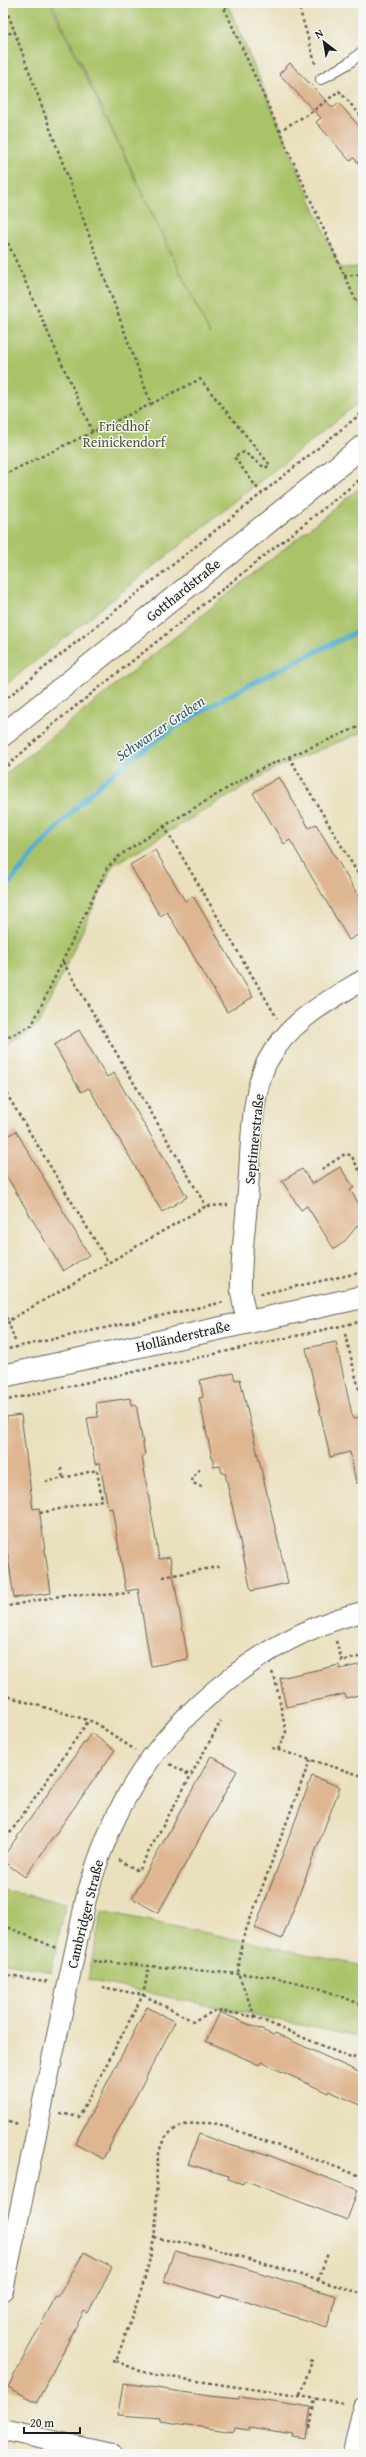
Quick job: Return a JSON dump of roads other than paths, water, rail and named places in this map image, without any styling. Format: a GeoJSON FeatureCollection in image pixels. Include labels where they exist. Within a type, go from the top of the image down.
{"type":"FeatureCollection","features":[{"type":"Feature","properties":{"kind":"main road","name":"Gotthardstraße"},"geometry":{"type":"LineString","coordinates":[[3,735],[363,446]]}},
{"type":"Feature","properties":{"kind":"main road","name":"Holländerstraße"},"geometry":{"type":"LineString","coordinates":[[3,1376],[247,1321],[363,1297]]}},
{"type":"Feature","properties":{"kind":"street","name":"Septimerstraße"},"geometry":{"type":"LineString","coordinates":[[247,1321],[241,1291],[244,1245],[257,1096],[267,1062],[283,1039],[301,1019],[317,1007],[363,980]]}},
{"type":"Feature","properties":{"kind":"street","name":"Cambridger Straße"},"geometry":{"type":"LineString","coordinates":[[3,2290],[86,1899],[101,1850],[113,1821],[132,1786],[159,1750],[204,1701],[236,1673],[265,1654],[306,1632],[345,1616],[363,1612]]}},
{"type":"Feature","properties":{"kind":"street"},"geometry":{"type":"LineString","coordinates":[[353,2454],[355,2406]]}},
{"type":"Feature","properties":{"kind":"street"},"geometry":{"type":"LineString","coordinates":[[3,2430],[111,2454]]}},
{"type":"Feature","properties":{"kind":"lane"},"geometry":{"type":"LineString","coordinates":[[321,79],[350,63],[363,51]]}},
{"type":"Feature","properties":{"kind":"waterway","name":"Schwarzer Graben"},"geometry":{"type":"LineString","coordinates":[[3,891],[47,839],[94,790],[155,741],[222,699],[363,629]]}},
{"type":"Feature","properties":{"kind":"park label","name":"Friedhof Reinickendorf"},"geometry":{"type":"Point","coordinates":[124,434]}}]}
